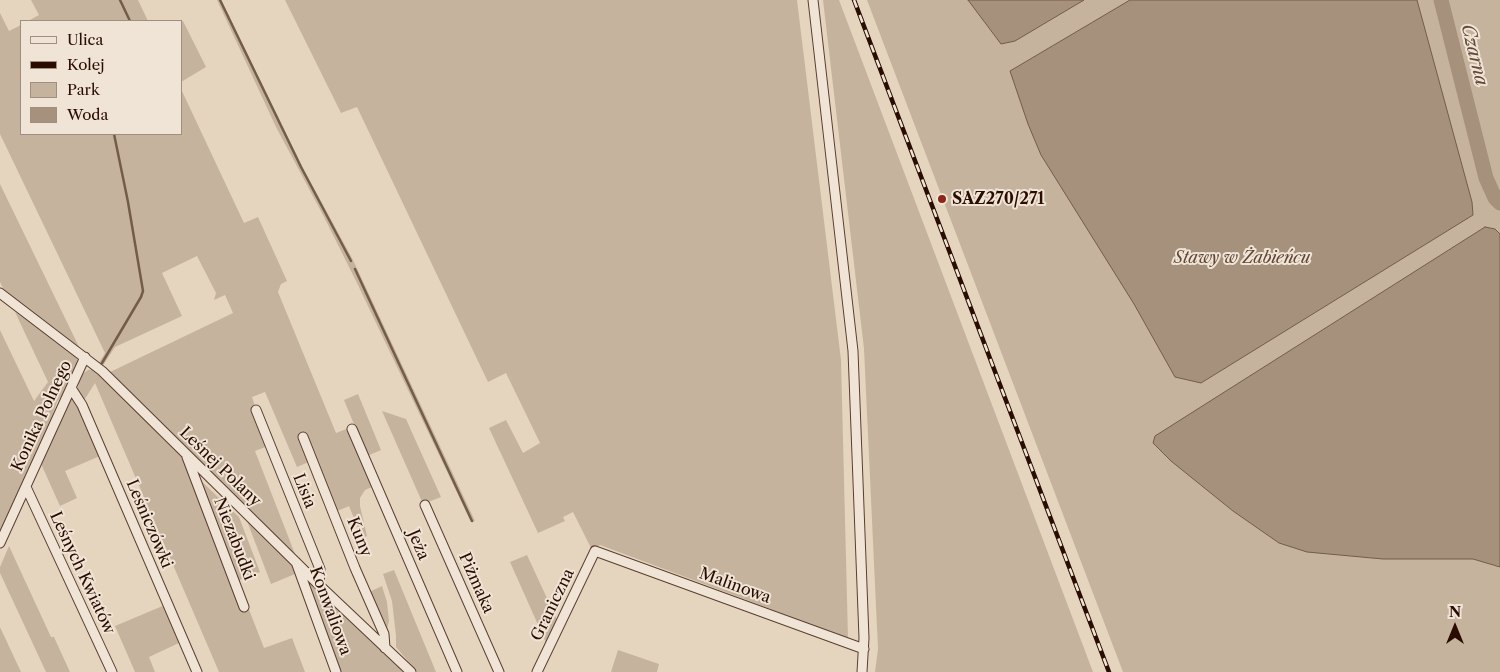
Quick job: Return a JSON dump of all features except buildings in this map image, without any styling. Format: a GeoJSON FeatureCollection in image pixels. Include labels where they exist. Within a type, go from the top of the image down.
{"type":"FeatureCollection","features":[{"type":"Feature","properties":{"kind":"street"},"geometry":{"type":"LineString","coordinates":[[812,0],[853,351],[864,649],[862,672]]}},
{"type":"Feature","properties":{"kind":"street","name":"Leśnej Polany"},"geometry":{"type":"LineString","coordinates":[[0,293],[102,371],[319,585],[411,672]]}},
{"type":"Feature","properties":{"kind":"street","name":"Konika Polnego"},"geometry":{"type":"LineString","coordinates":[[0,543],[86,357]]}},
{"type":"Feature","properties":{"kind":"street","name":"Leśniczówki"},"geometry":{"type":"LineString","coordinates":[[71,388],[82,406],[197,672]]}},
{"type":"Feature","properties":{"kind":"street","name":"Lisia"},"geometry":{"type":"LineString","coordinates":[[256,410],[320,570],[319,585]]}},
{"type":"Feature","properties":{"kind":"street","name":"Jeża"},"geometry":{"type":"LineString","coordinates":[[352,429],[457,672]]}},
{"type":"Feature","properties":{"kind":"street","name":"Kuny"},"geometry":{"type":"LineString","coordinates":[[303,437],[355,568],[384,634],[385,648]]}},
{"type":"Feature","properties":{"kind":"street","name":"Niezabudki"},"geometry":{"type":"LineString","coordinates":[[186,454],[244,607]]}},
{"type":"Feature","properties":{"kind":"street","name":"Leśnych Kwiatów"},"geometry":{"type":"LineString","coordinates":[[26,487],[112,672]]}},
{"type":"Feature","properties":{"kind":"street","name":"Piżmaka"},"geometry":{"type":"LineString","coordinates":[[425,505],[499,672]]}},
{"type":"Feature","properties":{"kind":"street","name":"Malinowa"},"geometry":{"type":"LineString","coordinates":[[595,551],[864,649]]}},
{"type":"Feature","properties":{"kind":"street","name":"Graniczna"},"geometry":{"type":"LineString","coordinates":[[538,672],[595,551]]}},
{"type":"Feature","properties":{"kind":"street","name":"Konwaliowa"},"geometry":{"type":"LineString","coordinates":[[295,560],[336,672]]}},
{"type":"Feature","properties":{"kind":"green space"},"geometry":{"type":"Polygon","coordinates":[[[31,0],[138,0],[148,20],[30,20],[39,15],[31,0]]]}},
{"type":"Feature","properties":{"kind":"green space"},"geometry":{"type":"Polygon","coordinates":[[[217,0],[221,0],[303,168],[353,260],[475,521],[471,522],[357,283],[276,127],[217,0]]]}},
{"type":"Feature","properties":{"kind":"green space"},"geometry":{"type":"Polygon","coordinates":[[[285,0],[797,0],[841,360],[848,638],[600,545],[592,550],[573,512],[563,517],[565,521],[538,533],[489,428],[506,420],[523,453],[540,443],[506,373],[488,382],[357,107],[341,113],[285,0]]]}},
{"type":"Feature","properties":{"kind":"green space"},"geometry":{"type":"Polygon","coordinates":[[[823,0],[839,0],[1093,672],[875,672],[878,649],[864,349],[823,0]]]}},
{"type":"Feature","properties":{"kind":"green space","name":"Stawy w Żabieńcu"},"geometry":{"type":"Polygon","coordinates":[[[867,0],[1500,0],[1500,672],[1123,672],[867,0]]]}},
{"type":"Feature","properties":{"kind":"green space"},"geometry":{"type":"Polygon","coordinates":[[[0,13],[9,31],[20,26],[20,135],[182,135],[182,91],[244,223],[258,217],[287,281],[281,284],[278,292],[336,433],[349,428],[374,486],[365,490],[360,498],[367,536],[362,538],[349,506],[335,512],[311,461],[297,467],[265,392],[252,397],[268,446],[255,451],[295,554],[108,373],[233,313],[225,295],[214,300],[216,293],[197,256],[162,273],[182,316],[115,347],[102,367],[99,363],[105,353],[0,134],[0,13]]]}},
{"type":"Feature","properties":{"kind":"green space"},"geometry":{"type":"Polygon","coordinates":[[[182,22],[206,67],[182,81],[182,22]]]}},
{"type":"Feature","properties":{"kind":"green space"},"geometry":{"type":"Polygon","coordinates":[[[0,184],[80,349],[5,292],[0,282],[0,184]]]}},
{"type":"Feature","properties":{"kind":"green space"},"geometry":{"type":"Polygon","coordinates":[[[15,312],[75,352],[78,362],[66,390],[57,402],[41,448],[0,537],[0,330],[34,401],[48,382],[15,312]]]}},
{"type":"Feature","properties":{"kind":"green space"},"geometry":{"type":"Polygon","coordinates":[[[95,369],[182,457],[241,609],[248,607],[264,648],[292,638],[305,672],[219,672],[95,383],[83,402],[77,391],[81,375],[88,370],[95,369]]]}},
{"type":"Feature","properties":{"kind":"green space"},"geometry":{"type":"Polygon","coordinates":[[[358,394],[381,450],[367,456],[344,400],[358,394]]]}},
{"type":"Feature","properties":{"kind":"green space"},"geometry":{"type":"Polygon","coordinates":[[[71,398],[79,406],[100,456],[65,471],[77,498],[60,506],[42,466],[42,461],[71,398]]]}},
{"type":"Feature","properties":{"kind":"green space"},"geometry":{"type":"Polygon","coordinates":[[[382,411],[406,419],[441,497],[423,504],[382,411]]]}},
{"type":"Feature","properties":{"kind":"green space"},"geometry":{"type":"Polygon","coordinates":[[[196,476],[239,517],[260,572],[237,581],[196,476]]]}},
{"type":"Feature","properties":{"kind":"green space"},"geometry":{"type":"Polygon","coordinates":[[[247,521],[289,557],[295,574],[271,584],[247,521]]]}},
{"type":"Feature","properties":{"kind":"green space"},"geometry":{"type":"Polygon","coordinates":[[[9,546],[51,637],[54,637],[70,672],[46,672],[0,573],[0,567],[9,546]]]}},
{"type":"Feature","properties":{"kind":"green space"},"geometry":{"type":"Polygon","coordinates":[[[527,555],[558,622],[547,645],[510,562],[527,555]]]}},
{"type":"Feature","properties":{"kind":"green space"},"geometry":{"type":"Polygon","coordinates":[[[394,570],[436,672],[417,672],[396,647],[392,601],[383,574],[394,570]]]}},
{"type":"Feature","properties":{"kind":"green space"},"geometry":{"type":"Polygon","coordinates":[[[303,573],[406,672],[340,672],[303,573]]]}},
{"type":"Feature","properties":{"kind":"green space"},"geometry":{"type":"Polygon","coordinates":[[[382,586],[387,602],[389,621],[386,633],[367,593],[382,586]]]}},
{"type":"Feature","properties":{"kind":"green space"},"geometry":{"type":"Polygon","coordinates":[[[165,605],[181,642],[149,657],[155,672],[135,672],[115,626],[165,605]]]}},
{"type":"Feature","properties":{"kind":"green space"},"geometry":{"type":"Polygon","coordinates":[[[0,627],[21,672],[0,672],[0,627]]]}},
{"type":"Feature","properties":{"kind":"green space"},"geometry":{"type":"Polygon","coordinates":[[[618,650],[659,664],[657,672],[611,672],[618,650]]]}},
{"type":"Feature","properties":{"kind":"water"},"geometry":{"type":"Polygon","coordinates":[[[968,0],[1084,0],[1015,41],[1001,44],[968,0]]]}},
{"type":"Feature","properties":{"kind":"water"},"geometry":{"type":"Polygon","coordinates":[[[1130,0],[1417,0],[1472,202],[1473,215],[1201,383],[1175,377],[1134,304],[1041,155],[1010,71],[1130,0]]]}},
{"type":"Feature","properties":{"kind":"water"},"geometry":{"type":"Polygon","coordinates":[[[1485,227],[1495,229],[1500,234],[1500,567],[1473,559],[1383,559],[1307,552],[1279,543],[1233,511],[1171,461],[1153,443],[1155,436],[1485,227]]]}},
{"type":"Feature","properties":{"kind":"waterway"},"geometry":{"type":"LineString","coordinates":[[120,0],[130,20]]}},
{"type":"Feature","properties":{"kind":"waterway"},"geometry":{"type":"LineString","coordinates":[[220,0],[301,167],[351,261]]}},
{"type":"Feature","properties":{"kind":"waterway","name":"Czarna"},"geometry":{"type":"LineString","coordinates":[[1441,0],[1486,178],[1495,198],[1500,203]]}},
{"type":"Feature","properties":{"kind":"waterway"},"geometry":{"type":"LineString","coordinates":[[102,363],[143,291],[114,135]]}},
{"type":"Feature","properties":{"kind":"waterway"},"geometry":{"type":"LineString","coordinates":[[355,269],[472,521]]}},
{"type":"Feature","properties":{"kind":"railway"},"geometry":{"type":"LineString","coordinates":[[854,0],[1109,672]]}},
{"type":"Feature","properties":{"kind":"place","name":"SAZ270/271"},"geometry":{"type":"Point","coordinates":[942,199]}}]}
